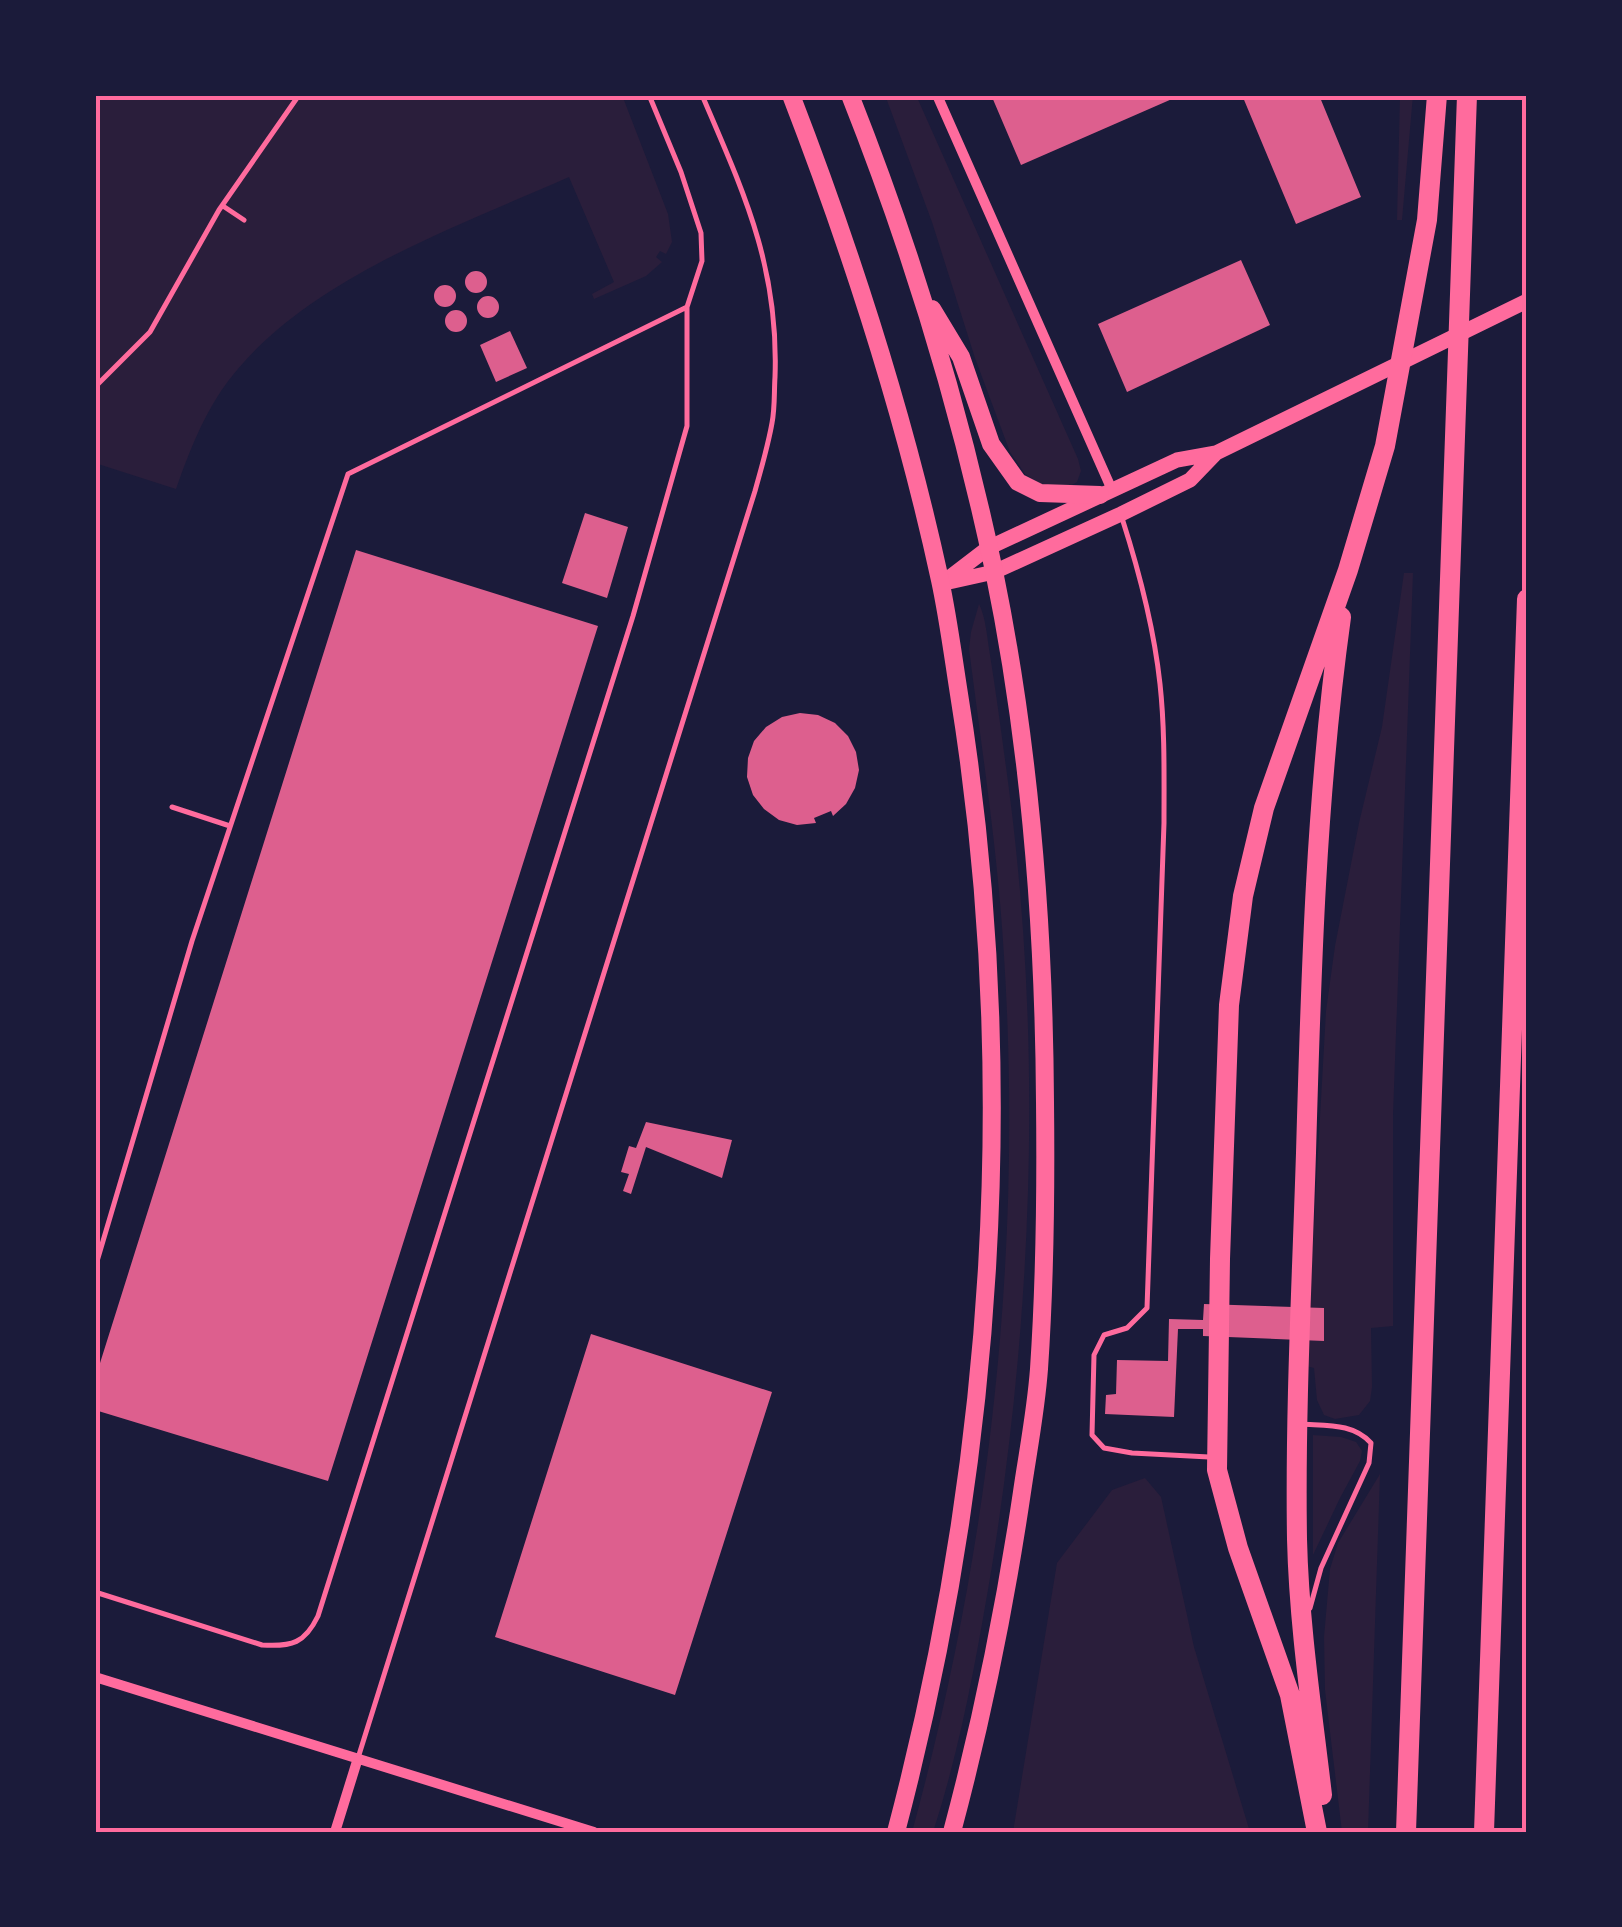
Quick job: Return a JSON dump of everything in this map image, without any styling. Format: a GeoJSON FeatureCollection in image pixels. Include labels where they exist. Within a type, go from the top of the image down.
{"type":"FeatureCollection","features":[{"type":"Feature","properties":{"kind":"highway"},"geometry":{"type":"LineString","coordinates":[[1317,1832],[1290,1696],[1238,1548],[1217,1470],[1229,1005],[1243,896],[1264,808],[1348,570],[1385,446],[1427,220],[1437,95]]}},
{"type":"Feature","properties":{"kind":"highway"},"geometry":{"type":"LineString","coordinates":[[1406,1832],[1467,95]]}},
{"type":"Feature","properties":{"kind":"highway"},"geometry":{"type":"LineString","coordinates":[[1328,1832],[1306,1658],[1297,1543],[1298,1424],[1315,860],[1325,744],[1348,570]]}},
{"type":"Feature","properties":{"kind":"highway"},"geometry":{"type":"LineString","coordinates":[[1484,1832],[1527,600]]}},
{"type":"Feature","properties":{"kind":"main road"},"geometry":{"type":"LineString","coordinates":[[791,95],[875,328],[912,460],[941,584],[974,797],[985,906],[994,1126],[987,1280],[968,1482],[918,1748],[896,1832]]}},
{"type":"Feature","properties":{"kind":"main road"},"geometry":{"type":"LineString","coordinates":[[850,95],[920,288],[972,473],[994,572],[1020,730],[1040,910],[1046,1197],[1038,1372],[989,1683],[952,1832]]}},
{"type":"Feature","properties":{"kind":"main road"},"geometry":{"type":"LineString","coordinates":[[920,288],[961,357],[991,444],[1018,482],[1040,492],[1062,495],[1106,493]]}},
{"type":"Feature","properties":{"kind":"main road"},"geometry":{"type":"LineString","coordinates":[[941,584],[988,548],[1177,460],[1216,453],[1527,300]]}},
{"type":"Feature","properties":{"kind":"main road"},"geometry":{"type":"LineString","coordinates":[[941,584],[994,572],[1121,514],[1190,480],[1216,453]]}},
{"type":"Feature","properties":{"kind":"street"},"geometry":{"type":"LineString","coordinates":[[937,95],[1106,493]]}},
{"type":"Feature","properties":{"kind":"street"},"geometry":{"type":"LineString","coordinates":[[95,1677],[594,1832]]}},
{"type":"Feature","properties":{"kind":"street"},"geometry":{"type":"LineString","coordinates":[[334,1832],[358,1758]]}},
{"type":"Feature","properties":{"kind":"lane"},"geometry":{"type":"LineString","coordinates":[[95,387],[150,332],[222,206],[298,95]]}},
{"type":"Feature","properties":{"kind":"lane"},"geometry":{"type":"LineString","coordinates":[[95,1592],[262,1645],[296,1642],[310,1634],[318,1616],[651,553],[687,426],[687,307],[702,261],[701,232],[649,95]]}},
{"type":"Feature","properties":{"kind":"lane"},"geometry":{"type":"LineString","coordinates":[[358,1758],[755,491],[773,421],[773,303],[760,240],[702,95]]}},
{"type":"Feature","properties":{"kind":"lane"},"geometry":{"type":"LineString","coordinates":[[222,206],[244,220]]}},
{"type":"Feature","properties":{"kind":"lane"},"geometry":{"type":"LineString","coordinates":[[95,1268],[192,940],[348,474],[687,307]]}},
{"type":"Feature","properties":{"kind":"lane"},"geometry":{"type":"LineString","coordinates":[[1121,514],[1160,682],[1163,842],[1147,1308],[1127,1328],[1104,1335],[1094,1355],[1092,1435],[1104,1448],[1132,1453],[1217,1457]]}},
{"type":"Feature","properties":{"kind":"lane"},"geometry":{"type":"LineString","coordinates":[[172,807],[230,826]]}},
{"type":"Feature","properties":{"kind":"lane"},"geometry":{"type":"LineString","coordinates":[[1298,1424],[1346,1427],[1362,1432],[1371,1443],[1369,1464],[1320,1568],[1309,1611],[1306,1658]]}},
{"type":"Feature","properties":{"kind":"shaded area"},"geometry":{"type":"Polygon","coordinates":[[[95,95],[622,95],[668,214],[672,242],[666,254],[660,251],[656,257],[662,262],[646,276],[594,299],[592,294],[614,282],[569,177],[427,239],[333,290],[290,319],[252,353],[214,402],[176,489],[95,463],[95,95]]]}},
{"type":"Feature","properties":{"kind":"shaded area"},"geometry":{"type":"Polygon","coordinates":[[[885,95],[916,95],[1078,459],[1081,471],[1077,482],[1070,486],[1042,485],[1025,474],[1010,452],[885,95]]]}},
{"type":"Feature","properties":{"kind":"shaded area"},"geometry":{"type":"Polygon","coordinates":[[[1400,95],[1413,95],[1402,220],[1397,220],[1400,95]]]}},
{"type":"Feature","properties":{"kind":"shaded area"},"geometry":{"type":"Polygon","coordinates":[[[1404,573],[1413,573],[1393,1115],[1393,1326],[1371,1328],[1370,1401],[1359,1415],[1335,1419],[1324,1415],[1317,1400],[1314,1368],[1306,1366],[1326,1011],[1359,823],[1382,727],[1404,573]]]}},
{"type":"Feature","properties":{"kind":"shaded area"},"geometry":{"type":"Polygon","coordinates":[[[979,604],[1006,767],[1025,967],[1029,1167],[1025,1267],[1006,1467],[974,1667],[933,1832],[912,1832],[962,1617],[980,1508],[1004,1288],[1009,1067],[998,879],[969,649],[979,604]]]}},
{"type":"Feature","properties":{"kind":"shaded area"},"geometry":{"type":"Polygon","coordinates":[[[1313,1435],[1341,1437],[1356,1442],[1362,1451],[1313,1555],[1313,1435]]]}},
{"type":"Feature","properties":{"kind":"shaded area"},"geometry":{"type":"Polygon","coordinates":[[[1380,1474],[1368,1832],[1342,1832],[1325,1690],[1324,1637],[1330,1569],[1338,1543],[1380,1474]]]}},
{"type":"Feature","properties":{"kind":"shaded area"},"geometry":{"type":"Polygon","coordinates":[[[1145,1478],[1161,1497],[1194,1647],[1250,1832],[1013,1832],[1057,1563],[1112,1490],[1145,1478]]]}},
{"type":"Feature","properties":{"kind":"building"},"geometry":{"type":"Polygon","coordinates":[[[1170,95],[1172,99],[1021,165],[992,97],[1170,95]]]}},
{"type":"Feature","properties":{"kind":"building"},"geometry":{"type":"Polygon","coordinates":[[[1242,95],[1319,95],[1361,197],[1296,224],[1242,95]]]}},
{"type":"Feature","properties":{"kind":"building"},"geometry":{"type":"Polygon","coordinates":[[[1241,260],[1270,325],[1127,392],[1098,324],[1241,260]]]}},
{"type":"Feature","properties":{"kind":"building"},"geometry":{"type":"Polygon","coordinates":[[[476,271],[484,274],[484,290],[476,293],[468,290],[465,282],[468,274],[476,271]]]}},
{"type":"Feature","properties":{"kind":"building"},"geometry":{"type":"Polygon","coordinates":[[[445,285],[453,288],[453,304],[445,307],[437,304],[434,296],[437,288],[445,285]]]}},
{"type":"Feature","properties":{"kind":"building"},"geometry":{"type":"Polygon","coordinates":[[[488,296],[496,299],[496,315],[488,318],[480,315],[477,307],[480,299],[488,296]]]}},
{"type":"Feature","properties":{"kind":"building"},"geometry":{"type":"Polygon","coordinates":[[[456,310],[464,313],[464,329],[456,332],[448,329],[445,321],[448,313],[456,310]]]}},
{"type":"Feature","properties":{"kind":"building"},"geometry":{"type":"Polygon","coordinates":[[[510,331],[527,368],[496,382],[480,345],[510,331]]]}},
{"type":"Feature","properties":{"kind":"building"},"geometry":{"type":"Polygon","coordinates":[[[585,513],[628,527],[607,598],[562,583],[585,513]]]}},
{"type":"Feature","properties":{"kind":"building"},"geometry":{"type":"Polygon","coordinates":[[[356,550],[598,626],[328,1481],[95,1410],[95,1379],[356,550]]]}},
{"type":"Feature","properties":{"kind":"building"},"geometry":{"type":"Polygon","coordinates":[[[818,715],[835,723],[848,736],[859,770],[846,804],[833,816],[831,811],[814,818],[816,823],[797,825],[779,820],[764,809],[753,795],[747,777],[754,741],[782,717],[818,715]]]}},
{"type":"Feature","properties":{"kind":"building"},"geometry":{"type":"Polygon","coordinates":[[[646,1122],[732,1140],[722,1178],[646,1147],[631,1194],[623,1191],[629,1174],[621,1172],[629,1146],[636,1148],[646,1122]]]}},
{"type":"Feature","properties":{"kind":"building"},"geometry":{"type":"Polygon","coordinates":[[[1204,1304],[1324,1308],[1324,1341],[1203,1336],[1203,1329],[1178,1329],[1174,1417],[1105,1414],[1106,1395],[1116,1394],[1117,1360],[1168,1361],[1169,1319],[1203,1320],[1204,1304]]]}},
{"type":"Feature","properties":{"kind":"building"},"geometry":{"type":"Polygon","coordinates":[[[591,1334],[772,1392],[675,1695],[495,1637],[591,1334]]]}}]}
